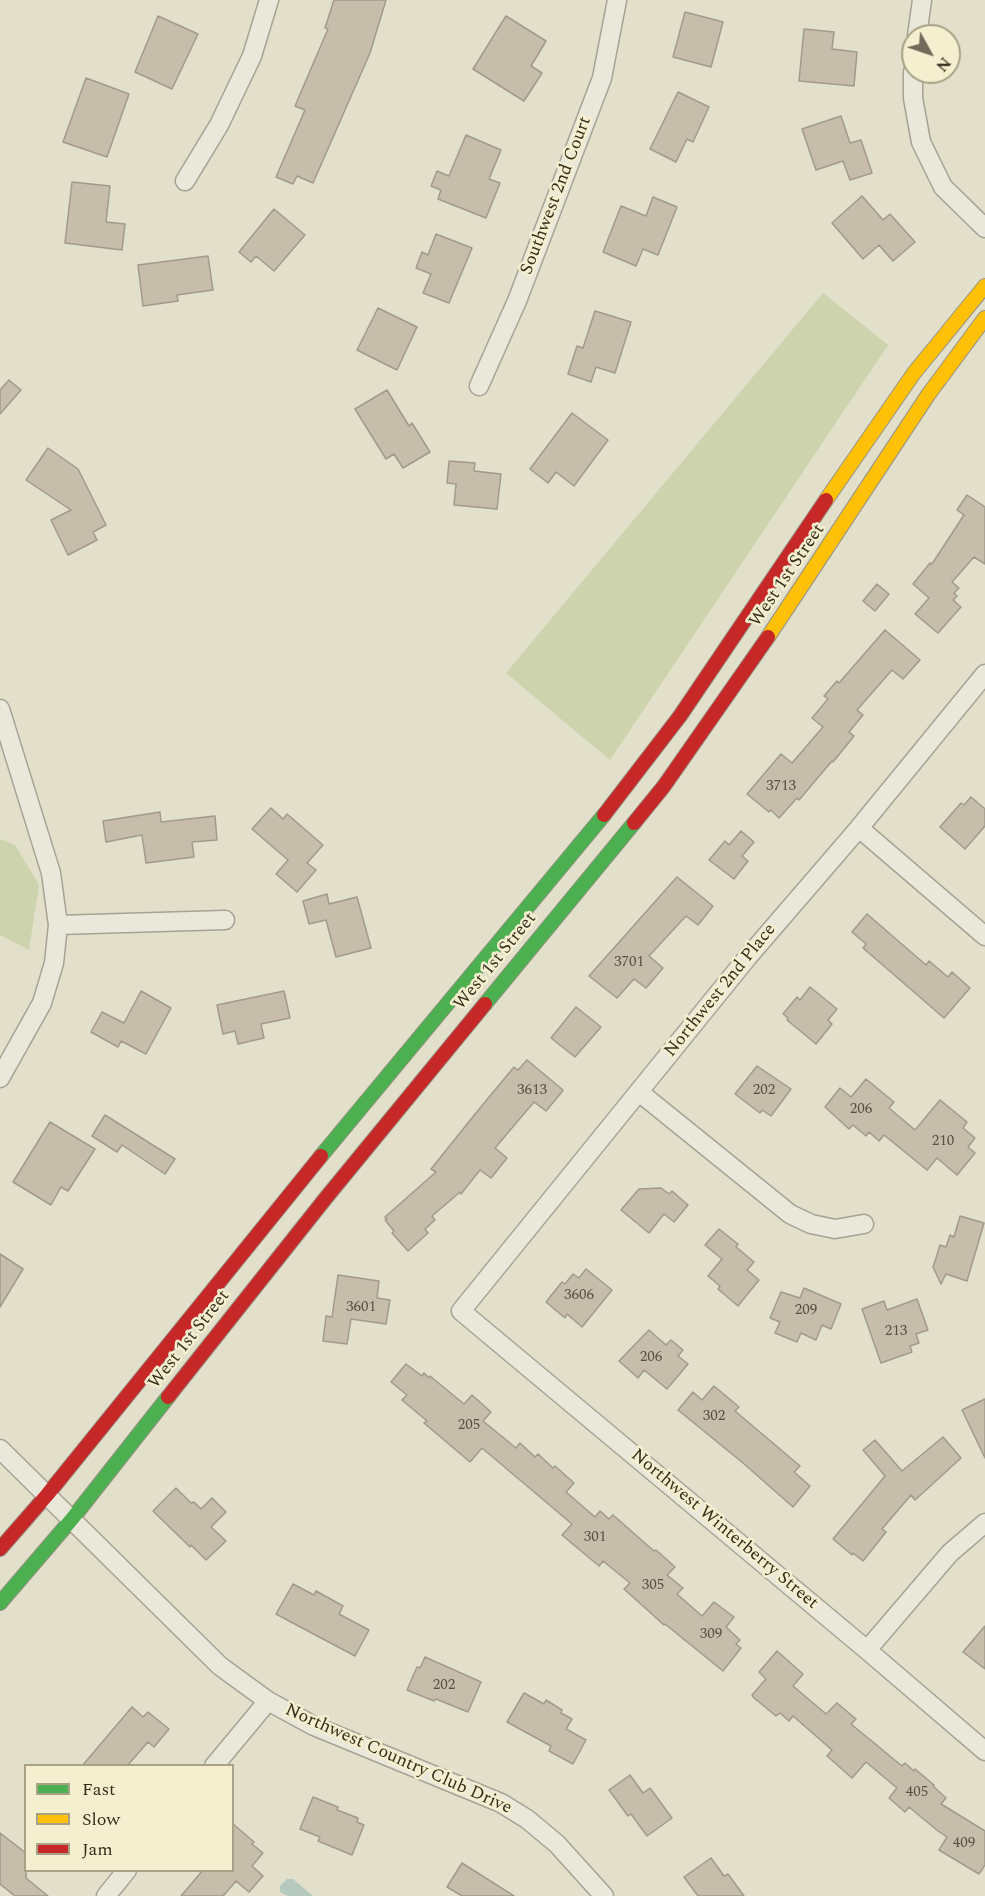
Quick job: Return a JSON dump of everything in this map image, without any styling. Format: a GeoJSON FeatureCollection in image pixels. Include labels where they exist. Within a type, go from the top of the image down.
{"type":"FeatureCollection","features":[{"type":"Feature","properties":{"kind":"main road","name":"West 1st Street"},"geometry":{"type":"LineString","coordinates":[[0,1603],[60,1507],[272,1216],[622,793],[680,716],[782,562],[914,373],[985,286]]}},
{"type":"Feature","properties":{"kind":"main road","name":"West 1st Street"},"geometry":{"type":"LineString","coordinates":[[0,1549],[60,1507],[325,1198],[664,786],[734,688],[928,395],[985,318]]}},
{"type":"Feature","properties":{"kind":"street"},"geometry":{"type":"LineString","coordinates":[[185,181],[219,125],[252,56],[269,0]]}},
{"type":"Feature","properties":{"kind":"street","name":"Southwest 2nd Court"},"geometry":{"type":"LineString","coordinates":[[479,386],[517,301],[602,78],[617,0]]}},
{"type":"Feature","properties":{"kind":"street"},"geometry":{"type":"LineString","coordinates":[[919,24],[922,0]]}},
{"type":"Feature","properties":{"kind":"street"},"geometry":{"type":"LineString","coordinates":[[913,84],[913,98],[921,142],[943,187],[985,228]]}},
{"type":"Feature","properties":{"kind":"street","name":"Northwest 2nd Place"},"geometry":{"type":"LineString","coordinates":[[461,1311],[747,958],[859,828],[985,674]]}},
{"type":"Feature","properties":{"kind":"street"},"geometry":{"type":"LineString","coordinates":[[0,708],[51,873],[58,925],[54,963],[42,1003],[0,1078]]}},
{"type":"Feature","properties":{"kind":"street"},"geometry":{"type":"LineString","coordinates":[[859,828],[985,936]]}},
{"type":"Feature","properties":{"kind":"street"},"geometry":{"type":"LineString","coordinates":[[58,925],[225,920]]}},
{"type":"Feature","properties":{"kind":"street"},"geometry":{"type":"LineString","coordinates":[[639,1092],[790,1214],[811,1224],[835,1229],[864,1224]]}},
{"type":"Feature","properties":{"kind":"street","name":"Northwest Winterberry Street"},"geometry":{"type":"LineString","coordinates":[[461,1311],[985,1751]]}},
{"type":"Feature","properties":{"kind":"street","name":"Northwest Country Club Drive"},"geometry":{"type":"LineString","coordinates":[[0,1449],[220,1666],[268,1701],[314,1726],[501,1803],[527,1819],[576,1862],[604,1896]]}},
{"type":"Feature","properties":{"kind":"street"},"geometry":{"type":"LineString","coordinates":[[867,1650],[950,1553],[985,1523]]}},
{"type":"Feature","properties":{"kind":"street"},"geometry":{"type":"LineString","coordinates":[[216,1764],[268,1701]]}},
{"type":"Feature","properties":{"kind":"street"},"geometry":{"type":"LineString","coordinates":[[106,1896],[125,1872]]}},
{"type":"Feature","properties":{"kind":"green space"},"geometry":{"type":"Polygon","coordinates":[[[823,293],[888,345],[610,760],[506,673],[823,293]]]}},
{"type":"Feature","properties":{"kind":"green space"},"geometry":{"type":"Polygon","coordinates":[[[0,839],[15,845],[39,885],[29,950],[0,935],[0,839]]]}},
{"type":"Feature","properties":{"kind":"shaded area"},"geometry":{"type":"Polygon","coordinates":[[[287,1879],[293,1879],[313,1896],[288,1896],[280,1892],[280,1886],[287,1879]]]}},
{"type":"Feature","properties":{"kind":"building"},"geometry":{"type":"Polygon","coordinates":[[[334,0],[386,0],[370,53],[313,183],[297,176],[293,184],[276,177],[305,110],[295,106],[328,29],[325,28],[334,0]]]}},
{"type":"Feature","properties":{"kind":"building"},"geometry":{"type":"Polygon","coordinates":[[[685,12],[723,22],[711,67],[673,57],[685,12]]]}},
{"type":"Feature","properties":{"kind":"building"},"geometry":{"type":"Polygon","coordinates":[[[158,16],[198,34],[172,89],[135,72],[158,16]]]}},
{"type":"Feature","properties":{"kind":"building"},"geometry":{"type":"Polygon","coordinates":[[[506,16],[546,41],[531,66],[542,73],[524,101],[473,69],[506,16]]]}},
{"type":"Feature","properties":{"kind":"building"},"geometry":{"type":"Polygon","coordinates":[[[804,29],[834,32],[832,49],[857,52],[854,86],[799,81],[804,29]]]}},
{"type":"Feature","properties":{"kind":"building"},"geometry":{"type":"Polygon","coordinates":[[[86,78],[129,94],[107,157],[63,142],[86,78]]]}},
{"type":"Feature","properties":{"kind":"building"},"geometry":{"type":"Polygon","coordinates":[[[678,92],[709,107],[693,142],[687,139],[676,162],[650,149],[678,92]]]}},
{"type":"Feature","properties":{"kind":"building"},"geometry":{"type":"Polygon","coordinates":[[[841,116],[850,143],[861,140],[872,173],[850,180],[843,161],[816,170],[802,129],[841,116]]]}},
{"type":"Feature","properties":{"kind":"building"},"geometry":{"type":"Polygon","coordinates":[[[466,135],[501,150],[489,179],[500,183],[486,218],[438,199],[441,190],[431,186],[437,171],[449,176],[466,135]]]}},
{"type":"Feature","properties":{"kind":"building"},"geometry":{"type":"Polygon","coordinates":[[[72,182],[110,186],[106,222],[125,224],[122,250],[65,243],[72,182]]]}},
{"type":"Feature","properties":{"kind":"building"},"geometry":{"type":"Polygon","coordinates":[[[862,196],[883,220],[890,214],[915,242],[893,261],[879,245],[863,259],[832,223],[862,196]]]}},
{"type":"Feature","properties":{"kind":"building"},"geometry":{"type":"Polygon","coordinates":[[[653,197],[677,207],[658,255],[643,249],[636,266],[603,252],[621,206],[646,216],[653,197]]]}},
{"type":"Feature","properties":{"kind":"building"},"geometry":{"type":"Polygon","coordinates":[[[274,209],[305,235],[274,271],[256,256],[251,262],[239,252],[274,209]]]}},
{"type":"Feature","properties":{"kind":"building"},"geometry":{"type":"Polygon","coordinates":[[[436,234],[472,248],[449,303],[423,293],[431,274],[416,268],[422,252],[428,255],[436,234]]]}},
{"type":"Feature","properties":{"kind":"building"},"geometry":{"type":"Polygon","coordinates":[[[208,256],[213,290],[177,295],[178,301],[143,306],[138,265],[208,256]]]}},
{"type":"Feature","properties":{"kind":"building"},"geometry":{"type":"Polygon","coordinates":[[[378,308],[417,327],[397,370],[357,350],[378,308]]]}},
{"type":"Feature","properties":{"kind":"building"},"geometry":{"type":"Polygon","coordinates":[[[595,311],[631,322],[615,373],[596,367],[591,382],[568,374],[577,346],[583,348],[595,311]]]}},
{"type":"Feature","properties":{"kind":"building"},"geometry":{"type":"Polygon","coordinates":[[[9,380],[21,390],[0,414],[0,390],[9,380]]]}},
{"type":"Feature","properties":{"kind":"building"},"geometry":{"type":"Polygon","coordinates":[[[387,390],[409,426],[412,423],[430,452],[403,468],[394,454],[386,459],[355,409],[387,390]]]}},
{"type":"Feature","properties":{"kind":"building"},"geometry":{"type":"Polygon","coordinates":[[[572,413],[608,440],[574,486],[556,472],[548,483],[530,469],[572,413]]]}},
{"type":"Feature","properties":{"kind":"building"},"geometry":{"type":"Polygon","coordinates":[[[48,448],[78,469],[106,525],[93,532],[97,540],[68,555],[51,520],[71,510],[26,480],[48,448]]]}},
{"type":"Feature","properties":{"kind":"building"},"geometry":{"type":"Polygon","coordinates":[[[449,461],[475,463],[474,471],[501,474],[497,509],[454,505],[456,484],[447,483],[449,461]]]}},
{"type":"Feature","properties":{"kind":"building"},"geometry":{"type":"Polygon","coordinates":[[[967,495],[985,507],[985,564],[974,557],[952,582],[959,588],[954,593],[957,596],[953,600],[961,607],[938,633],[915,614],[929,598],[913,584],[930,563],[932,564],[964,515],[957,510],[967,495]]]}},
{"type":"Feature","properties":{"kind":"building"},"geometry":{"type":"Polygon","coordinates":[[[877,584],[889,594],[875,611],[863,601],[877,584]]]}},
{"type":"Feature","properties":{"kind":"building"},"geometry":{"type":"Polygon","coordinates":[[[885,630],[920,660],[903,679],[892,670],[857,710],[863,715],[849,732],[854,736],[799,800],[797,798],[779,818],[771,810],[769,812],[747,794],[781,754],[792,763],[823,727],[812,718],[828,699],[824,696],[837,681],[839,683],[885,630]]]}},
{"type":"Feature","properties":{"kind":"building"},"geometry":{"type":"Polygon","coordinates":[[[971,797],[985,809],[985,826],[965,849],[940,827],[961,803],[964,805],[971,797]]]}},
{"type":"Feature","properties":{"kind":"building"},"geometry":{"type":"Polygon","coordinates":[[[271,808],[283,819],[287,814],[323,845],[307,863],[316,870],[297,892],[276,874],[288,860],[252,829],[271,808]]]}},
{"type":"Feature","properties":{"kind":"building"},"geometry":{"type":"Polygon","coordinates":[[[160,812],[161,822],[215,816],[217,840],[192,842],[194,857],[146,863],[142,835],[106,842],[103,821],[160,812]]]}},
{"type":"Feature","properties":{"kind":"building"},"geometry":{"type":"Polygon","coordinates":[[[741,831],[754,842],[742,856],[748,861],[734,879],[709,860],[725,841],[729,845],[741,831]]]}},
{"type":"Feature","properties":{"kind":"building"},"geometry":{"type":"Polygon","coordinates":[[[677,877],[713,906],[698,925],[686,916],[649,956],[663,968],[646,988],[634,979],[617,998],[589,976],[677,877]]]}},
{"type":"Feature","properties":{"kind":"building"},"geometry":{"type":"Polygon","coordinates":[[[327,894],[329,904],[357,897],[371,948],[336,957],[326,920],[309,924],[303,901],[327,894]]]}},
{"type":"Feature","properties":{"kind":"building"},"geometry":{"type":"Polygon","coordinates":[[[867,914],[926,965],[929,961],[948,977],[952,972],[970,988],[944,1018],[863,948],[866,944],[852,932],[867,914]]]}},
{"type":"Feature","properties":{"kind":"building"},"geometry":{"type":"Polygon","coordinates":[[[810,987],[837,1009],[828,1020],[832,1024],[816,1044],[783,1014],[797,997],[800,1000],[810,987]]]}},
{"type":"Feature","properties":{"kind":"building"},"geometry":{"type":"Polygon","coordinates":[[[141,991],[171,1008],[146,1054],[121,1041],[118,1047],[91,1032],[102,1012],[124,1023],[141,991]]]}},
{"type":"Feature","properties":{"kind":"building"},"geometry":{"type":"Polygon","coordinates":[[[284,991],[290,1018],[261,1024],[264,1038],[238,1044],[235,1031],[223,1034],[217,1005],[284,991]]]}},
{"type":"Feature","properties":{"kind":"building"},"geometry":{"type":"Polygon","coordinates":[[[576,1007],[601,1027],[575,1057],[551,1038],[576,1007]]]}},
{"type":"Feature","properties":{"kind":"building"},"geometry":{"type":"Polygon","coordinates":[[[527,1060],[563,1090],[546,1111],[534,1102],[495,1148],[507,1158],[491,1178],[480,1170],[461,1194],[460,1192],[432,1216],[435,1220],[425,1229],[428,1233],[408,1251],[392,1233],[394,1231],[385,1217],[436,1172],[431,1169],[480,1108],[514,1067],[518,1070],[527,1060]]]}},
{"type":"Feature","properties":{"kind":"building"},"geometry":{"type":"Polygon","coordinates":[[[757,1066],[791,1089],[771,1116],[762,1110],[760,1113],[735,1094],[757,1066]]]}},
{"type":"Feature","properties":{"kind":"building"},"geometry":{"type":"Polygon","coordinates":[[[866,1079],[894,1102],[889,1108],[915,1130],[940,1100],[967,1122],[963,1128],[975,1138],[968,1147],[975,1153],[957,1175],[937,1158],[927,1170],[884,1135],[879,1141],[869,1132],[866,1136],[853,1125],[849,1129],[825,1107],[840,1088],[851,1097],[866,1079]]]}},
{"type":"Feature","properties":{"kind":"building"},"geometry":{"type":"Polygon","coordinates":[[[105,1115],[175,1159],[165,1174],[122,1145],[117,1152],[92,1136],[105,1115]]]}},
{"type":"Feature","properties":{"kind":"building"},"geometry":{"type":"Polygon","coordinates":[[[50,1122],[95,1149],[68,1191],[61,1187],[51,1205],[13,1182],[50,1122]]]}},
{"type":"Feature","properties":{"kind":"building"},"geometry":{"type":"Polygon","coordinates":[[[661,1188],[669,1194],[672,1191],[688,1205],[674,1222],[664,1214],[649,1233],[621,1210],[639,1189],[661,1188]]]}},
{"type":"Feature","properties":{"kind":"building"},"geometry":{"type":"Polygon","coordinates":[[[960,1216],[984,1223],[967,1281],[946,1274],[941,1284],[933,1267],[940,1245],[946,1247],[950,1235],[954,1237],[960,1216]]]}},
{"type":"Feature","properties":{"kind":"building"},"geometry":{"type":"Polygon","coordinates":[[[719,1229],[738,1244],[736,1247],[754,1262],[747,1270],[759,1280],[738,1306],[718,1289],[720,1286],[708,1276],[722,1259],[705,1245],[719,1229]]]}},
{"type":"Feature","properties":{"kind":"building"},"geometry":{"type":"Polygon","coordinates":[[[0,1254],[23,1269],[0,1307],[0,1254]]]}},
{"type":"Feature","properties":{"kind":"building"},"geometry":{"type":"Polygon","coordinates":[[[586,1269],[612,1290],[582,1327],[567,1314],[565,1318],[546,1302],[562,1282],[565,1284],[573,1274],[579,1278],[586,1269]]]}},
{"type":"Feature","properties":{"kind":"building"},"geometry":{"type":"Polygon","coordinates":[[[338,1275],[379,1281],[377,1298],[390,1300],[386,1324],[351,1319],[347,1344],[323,1341],[326,1316],[332,1317],[338,1275]]]}},
{"type":"Feature","properties":{"kind":"building"},"geometry":{"type":"Polygon","coordinates":[[[804,1288],[841,1304],[831,1329],[822,1325],[816,1340],[801,1333],[797,1342],[775,1333],[780,1322],[770,1318],[781,1292],[800,1298],[804,1288]]]}},
{"type":"Feature","properties":{"kind":"building"},"geometry":{"type":"Polygon","coordinates":[[[917,1299],[928,1330],[916,1334],[919,1343],[910,1346],[912,1352],[881,1363],[862,1309],[884,1301],[887,1310],[917,1299]]]}},
{"type":"Feature","properties":{"kind":"building"},"geometry":{"type":"Polygon","coordinates":[[[649,1330],[666,1345],[671,1340],[683,1350],[678,1356],[688,1364],[667,1389],[644,1370],[638,1378],[619,1361],[649,1330]]]}},
{"type":"Feature","properties":{"kind":"building"},"geometry":{"type":"Polygon","coordinates":[[[406,1364],[422,1376],[424,1373],[429,1378],[430,1376],[464,1404],[472,1395],[491,1412],[483,1421],[516,1448],[520,1443],[535,1457],[538,1454],[553,1468],[555,1466],[574,1483],[566,1492],[595,1517],[600,1511],[609,1519],[613,1515],[654,1551],[656,1550],[675,1567],[667,1575],[683,1588],[677,1594],[702,1616],[714,1602],[734,1617],[726,1627],[740,1640],[736,1644],[741,1648],[723,1671],[664,1625],[624,1589],[630,1583],[603,1561],[599,1566],[562,1535],[572,1524],[482,1448],[470,1462],[424,1423],[427,1421],[402,1400],[407,1395],[391,1382],[406,1364]]]}},
{"type":"Feature","properties":{"kind":"building"},"geometry":{"type":"Polygon","coordinates":[[[714,1386],[739,1407],[735,1411],[800,1466],[794,1472],[810,1486],[793,1507],[678,1410],[693,1392],[702,1400],[714,1386]]]}},
{"type":"Feature","properties":{"kind":"building"},"geometry":{"type":"Polygon","coordinates":[[[985,1399],[985,1458],[962,1410],[985,1399]]]}},
{"type":"Feature","properties":{"kind":"building"},"geometry":{"type":"Polygon","coordinates":[[[943,1437],[961,1458],[915,1500],[911,1495],[882,1529],[886,1532],[863,1561],[833,1539],[885,1476],[863,1450],[875,1440],[902,1471],[943,1437]]]}},
{"type":"Feature","properties":{"kind":"building"},"geometry":{"type":"Polygon","coordinates":[[[176,1488],[191,1503],[194,1502],[201,1509],[212,1498],[226,1512],[211,1527],[226,1541],[206,1560],[153,1511],[176,1488]]]}},
{"type":"Feature","properties":{"kind":"building"},"geometry":{"type":"Polygon","coordinates":[[[293,1584],[314,1595],[316,1591],[343,1606],[339,1614],[369,1630],[355,1656],[276,1614],[293,1584]]]}},
{"type":"Feature","properties":{"kind":"building"},"geometry":{"type":"Polygon","coordinates":[[[985,1626],[985,1669],[963,1652],[985,1626]]]}},
{"type":"Feature","properties":{"kind":"building"},"geometry":{"type":"Polygon","coordinates":[[[777,1651],[803,1674],[793,1686],[826,1714],[837,1703],[856,1719],[851,1724],[902,1766],[905,1763],[934,1785],[946,1798],[941,1804],[985,1831],[985,1865],[979,1874],[939,1850],[947,1837],[909,1807],[905,1812],[889,1798],[897,1788],[866,1762],[852,1778],[827,1756],[832,1750],[793,1716],[789,1721],[780,1713],[776,1716],[754,1698],[752,1695],[766,1679],[759,1672],[777,1651]]]}},
{"type":"Feature","properties":{"kind":"building"},"geometry":{"type":"Polygon","coordinates":[[[425,1657],[481,1682],[468,1712],[407,1690],[417,1667],[420,1668],[425,1657]]]}},
{"type":"Feature","properties":{"kind":"building"},"geometry":{"type":"Polygon","coordinates":[[[524,1693],[544,1704],[546,1700],[572,1719],[566,1729],[586,1740],[573,1764],[549,1751],[551,1746],[507,1722],[524,1693]]]}},
{"type":"Feature","properties":{"kind":"building"},"geometry":{"type":"Polygon","coordinates":[[[132,1707],[143,1717],[148,1712],[169,1729],[154,1747],[148,1742],[129,1764],[84,1764],[132,1707]]]}},
{"type":"Feature","properties":{"kind":"building"},"geometry":{"type":"Polygon","coordinates":[[[630,1775],[643,1793],[650,1788],[672,1818],[647,1836],[631,1814],[628,1816],[609,1790],[630,1775]]]}},
{"type":"Feature","properties":{"kind":"building"},"geometry":{"type":"Polygon","coordinates":[[[313,1797],[338,1807],[337,1810],[358,1818],[357,1822],[364,1825],[352,1855],[318,1841],[320,1837],[300,1829],[313,1797]]]}},
{"type":"Feature","properties":{"kind":"building"},"geometry":{"type":"Polygon","coordinates":[[[234,1825],[263,1853],[252,1866],[263,1876],[249,1892],[236,1881],[223,1896],[181,1896],[201,1872],[234,1872],[234,1825]]]}},
{"type":"Feature","properties":{"kind":"building"},"geometry":{"type":"Polygon","coordinates":[[[0,1833],[24,1851],[26,1878],[48,1896],[15,1896],[0,1884],[0,1833]]]}},
{"type":"Feature","properties":{"kind":"building"},"geometry":{"type":"Polygon","coordinates":[[[711,1858],[724,1876],[728,1874],[744,1896],[698,1896],[684,1877],[711,1858]]]}},
{"type":"Feature","properties":{"kind":"building"},"geometry":{"type":"Polygon","coordinates":[[[462,1863],[514,1896],[462,1896],[447,1887],[462,1863]]]}},
{"type":"Feature","properties":{"kind":"traffic: fast"},"geometry":{"type":"LineString","coordinates":[[321,1156],[604,815]]}},
{"type":"Feature","properties":{"kind":"traffic: fast"},"geometry":{"type":"LineString","coordinates":[[485,1004],[634,823]]}},
{"type":"Feature","properties":{"kind":"traffic: fast"},"geometry":{"type":"LineString","coordinates":[[0,1603],[72,1519],[168,1397]]}},
{"type":"Feature","properties":{"kind":"traffic: slow"},"geometry":{"type":"LineString","coordinates":[[826,500],[914,373],[985,286]]}},
{"type":"Feature","properties":{"kind":"traffic: slow"},"geometry":{"type":"LineString","coordinates":[[768,637],[928,395],[985,318]]}},
{"type":"Feature","properties":{"kind":"traffic: jam"},"geometry":{"type":"LineString","coordinates":[[604,815],[680,716],[826,500]]}},
{"type":"Feature","properties":{"kind":"traffic: jam"},"geometry":{"type":"LineString","coordinates":[[634,823],[664,786],[768,637]]}},
{"type":"Feature","properties":{"kind":"traffic: jam"},"geometry":{"type":"LineString","coordinates":[[168,1397],[325,1199],[485,1004]]}},
{"type":"Feature","properties":{"kind":"traffic: jam"},"geometry":{"type":"LineString","coordinates":[[0,1549],[47,1495],[321,1156]]}}]}
